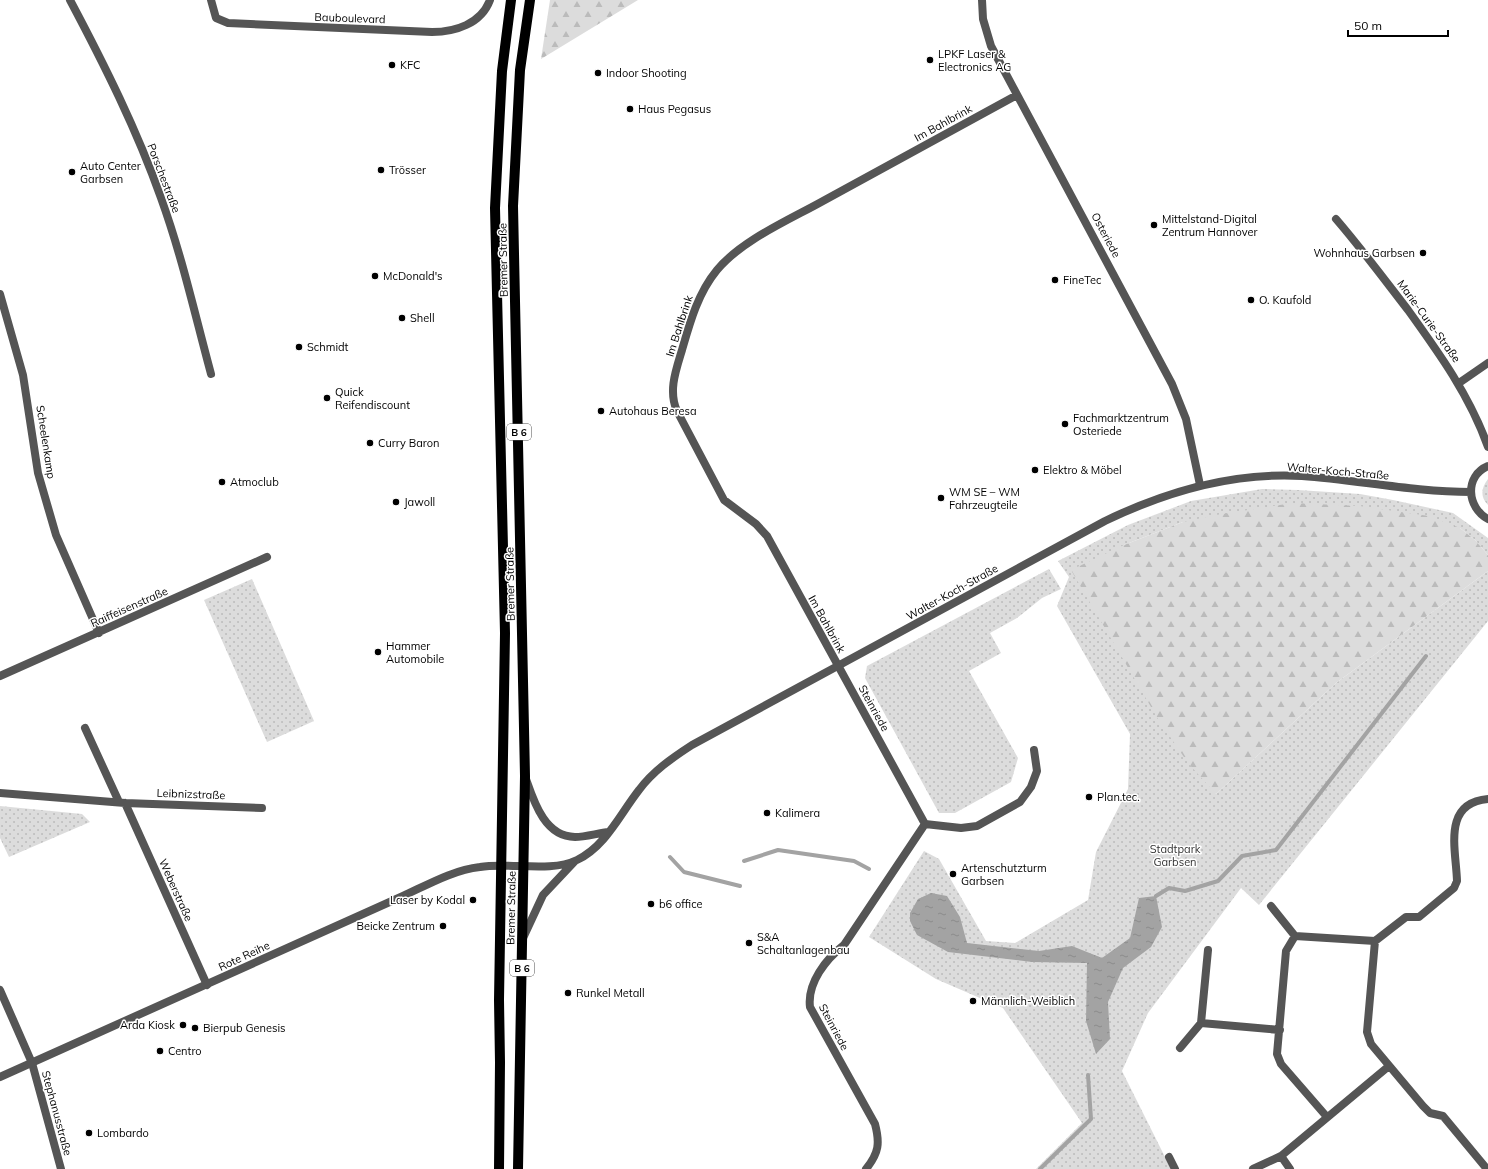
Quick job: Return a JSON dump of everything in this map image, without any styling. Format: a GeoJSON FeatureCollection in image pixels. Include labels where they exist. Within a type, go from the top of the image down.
{"type":"FeatureCollection","features":[{"type":"Feature","properties":{"kind":"main road","name":"Bremer Straße"},"geometry":{"type":"LineString","coordinates":[[499,1169],[501,866],[505,633],[496,208],[502,71],[511,0]]}},
{"type":"Feature","properties":{"kind":"main road","name":"Bremer Straße"},"geometry":{"type":"LineString","coordinates":[[518,1169],[525,776],[514,206],[520,70],[530,0]]}},
{"type":"Feature","properties":{"kind":"street","name":"Porschestraße"},"geometry":{"type":"LineString","coordinates":[[70,0],[126,113],[161,196],[180,254],[211,374]]}},
{"type":"Feature","properties":{"kind":"street","name":"Bauboulevard"},"geometry":{"type":"LineString","coordinates":[[211,0],[216,18],[228,23],[432,32],[447,31],[467,26],[478,18],[490,0]]}},
{"type":"Feature","properties":{"kind":"street","name":"Osteriede"},"geometry":{"type":"LineString","coordinates":[[982,0],[984,19],[991,46],[1172,384],[1186,419],[1200,485]]}},
{"type":"Feature","properties":{"kind":"street","name":"Im Bahlbrink"},"geometry":{"type":"LineString","coordinates":[[838,666],[767,536],[756,524],[724,500],[677,411],[672,398],[672,389],[689,326],[698,299],[711,278],[725,262],[741,249],[775,227],[1017,95]]}},
{"type":"Feature","properties":{"kind":"street","name":"Marie-Curie-Straße"},"geometry":{"type":"LineString","coordinates":[[1336,218],[1385,279],[1439,352],[1459,383],[1488,447]]}},
{"type":"Feature","properties":{"kind":"street","name":"Scheelenkamp"},"geometry":{"type":"LineString","coordinates":[[0,294],[23,375],[38,473],[56,535],[99,633]]}},
{"type":"Feature","properties":{"kind":"street"},"geometry":{"type":"LineString","coordinates":[[1459,383],[1488,363]]}},
{"type":"Feature","properties":{"kind":"street"},"geometry":{"type":"LineString","coordinates":[[1488,466],[1477,474],[1472,482],[1471,492],[1472,501],[1476,509],[1488,519]]}},
{"type":"Feature","properties":{"kind":"street","name":"Walter-Koch-Straße"},"geometry":{"type":"LineString","coordinates":[[501,866],[557,865],[576,861],[590,851],[609,832],[648,779],[676,755],[735,721],[1105,521],[1141,504],[1170,493],[1200,485],[1248,478],[1300,476],[1416,490],[1471,492]]}},
{"type":"Feature","properties":{"kind":"street","name":"Raiffeisenstraße"},"geometry":{"type":"LineString","coordinates":[[0,676],[267,557]]}},
{"type":"Feature","properties":{"kind":"street","name":"Steinriede"},"geometry":{"type":"LineString","coordinates":[[838,666],[925,824],[844,945],[834,953],[811,987],[809,997],[810,1007],[875,1124],[879,1139],[877,1150],[873,1160],[866,1169]]}},
{"type":"Feature","properties":{"kind":"street"},"geometry":{"type":"LineString","coordinates":[[85,728],[122,803]]}},
{"type":"Feature","properties":{"kind":"street"},"geometry":{"type":"LineString","coordinates":[[925,824],[961,828],[977,826],[1020,802],[1031,787],[1036,771],[1034,750]]}},
{"type":"Feature","properties":{"kind":"street"},"geometry":{"type":"LineString","coordinates":[[525,776],[534,804],[549,826],[554,830],[574,837],[609,832]]}},
{"type":"Feature","properties":{"kind":"street","name":"Leibnizstraße"},"geometry":{"type":"LineString","coordinates":[[0,793],[122,803],[262,808]]}},
{"type":"Feature","properties":{"kind":"street"},"geometry":{"type":"LineString","coordinates":[[1271,906],[1295,936],[1375,941],[1406,917],[1419,917],[1454,888],[1457,881],[1454,823],[1460,813],[1475,800],[1488,799]]}},
{"type":"Feature","properties":{"kind":"street","name":"Weberstraße"},"geometry":{"type":"LineString","coordinates":[[122,803],[207,985]]}},
{"type":"Feature","properties":{"kind":"street"},"geometry":{"type":"LineString","coordinates":[[523,938],[543,895],[576,861]]}},
{"type":"Feature","properties":{"kind":"street","name":"Rote Reihe"},"geometry":{"type":"LineString","coordinates":[[0,1077],[444,878],[469,868],[501,866]]}},
{"type":"Feature","properties":{"kind":"street"},"geometry":{"type":"LineString","coordinates":[[1295,936],[1286,951],[1277,1054],[1281,1064],[1327,1117]]}},
{"type":"Feature","properties":{"kind":"street"},"geometry":{"type":"LineString","coordinates":[[1375,941],[1367,1032],[1371,1044],[1430,1113],[1443,1116],[1487,1169]]}},
{"type":"Feature","properties":{"kind":"street"},"geometry":{"type":"LineString","coordinates":[[1180,1048],[1201,1023],[1208,950]]}},
{"type":"Feature","properties":{"kind":"street","name":"Stephanusstraße"},"geometry":{"type":"LineString","coordinates":[[0,990],[32,1063],[61,1169]]}},
{"type":"Feature","properties":{"kind":"street"},"geometry":{"type":"LineString","coordinates":[[1201,1023],[1280,1030]]}},
{"type":"Feature","properties":{"kind":"street"},"geometry":{"type":"LineString","coordinates":[[1253,1169],[1281,1156],[1389,1066]]}},
{"type":"Feature","properties":{"kind":"street"},"geometry":{"type":"LineString","coordinates":[[1281,1156],[1290,1169]]}},
{"type":"Feature","properties":{"kind":"street"},"geometry":{"type":"LineString","coordinates":[[1169,1157],[1175,1169]]}},
{"type":"Feature","properties":{"kind":"green space"},"geometry":{"type":"Polygon","coordinates":[[[550,0],[638,0],[541,59],[550,0]]]}},
{"type":"Feature","properties":{"kind":"green space"},"geometry":{"type":"Polygon","coordinates":[[[1488,479],[1488,505],[1485,502],[1482,492],[1488,479]]]}},
{"type":"Feature","properties":{"kind":"green space","name":"Stadtpark Garbsen"},"geometry":{"type":"Polygon","coordinates":[[[1262,489],[1360,494],[1453,513],[1488,538],[1488,555],[1475,540],[1460,528],[1183,522],[1124,545],[1216,794],[1336,683],[1488,571],[1488,621],[1259,905],[1241,888],[1148,1013],[1122,1071],[1171,1169],[1036,1169],[1082,1123],[1003,1008],[936,979],[869,937],[924,851],[939,859],[986,941],[1015,943],[1088,900],[1096,852],[1128,789],[1130,734],[1057,606],[1069,577],[1058,561],[1128,525],[1191,501],[1262,489]]]}},
{"type":"Feature","properties":{"kind":"green space"},"geometry":{"type":"Polygon","coordinates":[[[1293,503],[1359,506],[1429,516],[1460,528],[1475,540],[1488,555],[1488,571],[1336,683],[1216,794],[1188,763],[1158,719],[1071,570],[1124,545],[1183,522],[1216,515],[1293,503]]]}},
{"type":"Feature","properties":{"kind":"green space"},"geometry":{"type":"Polygon","coordinates":[[[1049,569],[1061,589],[1042,598],[1017,618],[990,633],[1001,653],[969,671],[1018,758],[1011,782],[955,813],[939,813],[865,678],[867,666],[1049,569]]]}},
{"type":"Feature","properties":{"kind":"green space"},"geometry":{"type":"Polygon","coordinates":[[[252,579],[314,721],[267,742],[204,600],[252,579]]]}},
{"type":"Feature","properties":{"kind":"green space"},"geometry":{"type":"Polygon","coordinates":[[[0,806],[82,814],[90,822],[9,857],[0,838],[0,806]]]}},
{"type":"Feature","properties":{"kind":"water"},"geometry":{"type":"Polygon","coordinates":[[[931,893],[947,896],[960,917],[967,943],[1039,951],[1072,946],[1102,958],[1130,938],[1139,898],[1156,896],[1162,927],[1151,947],[1123,968],[1108,1002],[1110,1039],[1096,1054],[1086,1021],[1087,963],[1032,962],[948,952],[917,935],[910,921],[910,913],[918,899],[931,893]]]}},
{"type":"Feature","properties":{"kind":"waterway"},"geometry":{"type":"LineString","coordinates":[[1156,896],[1169,888],[1185,891],[1218,881],[1242,856],[1276,850],[1426,656]]}},
{"type":"Feature","properties":{"kind":"waterway"},"geometry":{"type":"LineString","coordinates":[[744,861],[778,850],[854,861],[869,869]]}},
{"type":"Feature","properties":{"kind":"waterway"},"geometry":{"type":"LineString","coordinates":[[670,857],[684,872],[740,886]]}},
{"type":"Feature","properties":{"kind":"waterway"},"geometry":{"type":"LineString","coordinates":[[1040,1169],[1091,1119],[1088,1075]]}},
{"type":"Feature","properties":{"kind":"place","name":"LPKF Laser & Electronics AG"},"geometry":{"type":"Point","coordinates":[930,60]}},
{"type":"Feature","properties":{"kind":"place","name":"KFC"},"geometry":{"type":"Point","coordinates":[392,65]}},
{"type":"Feature","properties":{"kind":"place","name":"Indoor Shooting"},"geometry":{"type":"Point","coordinates":[598,73]}},
{"type":"Feature","properties":{"kind":"place","name":"Haus Pegasus"},"geometry":{"type":"Point","coordinates":[630,109]}},
{"type":"Feature","properties":{"kind":"place","name":"Trösser"},"geometry":{"type":"Point","coordinates":[381,170]}},
{"type":"Feature","properties":{"kind":"place","name":"Auto Center Garbsen"},"geometry":{"type":"Point","coordinates":[72,172]}},
{"type":"Feature","properties":{"kind":"place","name":"Mittelstand-Digital Zentrum Hannover"},"geometry":{"type":"Point","coordinates":[1154,225]}},
{"type":"Feature","properties":{"kind":"place","name":"Wohnhaus Garbsen"},"geometry":{"type":"Point","coordinates":[1423,253]}},
{"type":"Feature","properties":{"kind":"place","name":"McDonald's"},"geometry":{"type":"Point","coordinates":[375,276]}},
{"type":"Feature","properties":{"kind":"place","name":"FineTec"},"geometry":{"type":"Point","coordinates":[1055,280]}},
{"type":"Feature","properties":{"kind":"place","name":"O. Kaufold"},"geometry":{"type":"Point","coordinates":[1251,300]}},
{"type":"Feature","properties":{"kind":"place","name":"Shell"},"geometry":{"type":"Point","coordinates":[402,318]}},
{"type":"Feature","properties":{"kind":"place","name":"Schmidt"},"geometry":{"type":"Point","coordinates":[299,347]}},
{"type":"Feature","properties":{"kind":"place","name":"Quick Reifendiscount"},"geometry":{"type":"Point","coordinates":[327,398]}},
{"type":"Feature","properties":{"kind":"place","name":"Autohaus Beresa"},"geometry":{"type":"Point","coordinates":[601,411]}},
{"type":"Feature","properties":{"kind":"place","name":"Fachmarktzentrum Osteriede"},"geometry":{"type":"Point","coordinates":[1065,424]}},
{"type":"Feature","properties":{"kind":"place","name":"Curry Baron"},"geometry":{"type":"Point","coordinates":[370,443]}},
{"type":"Feature","properties":{"kind":"place","name":"Elektro & Möbel"},"geometry":{"type":"Point","coordinates":[1035,470]}},
{"type":"Feature","properties":{"kind":"place","name":"Atmoclub"},"geometry":{"type":"Point","coordinates":[222,482]}},
{"type":"Feature","properties":{"kind":"place","name":"WM SE – WM Fahrzeugteile"},"geometry":{"type":"Point","coordinates":[941,498]}},
{"type":"Feature","properties":{"kind":"place","name":"Jawoll"},"geometry":{"type":"Point","coordinates":[396,502]}},
{"type":"Feature","properties":{"kind":"place","name":"Hammer Automobile"},"geometry":{"type":"Point","coordinates":[378,652]}},
{"type":"Feature","properties":{"kind":"place","name":"Plan.tec."},"geometry":{"type":"Point","coordinates":[1089,797]}},
{"type":"Feature","properties":{"kind":"place","name":"Kalimera"},"geometry":{"type":"Point","coordinates":[767,813]}},
{"type":"Feature","properties":{"kind":"place","name":"Artenschutzturm Garbsen"},"geometry":{"type":"Point","coordinates":[953,874]}},
{"type":"Feature","properties":{"kind":"place","name":"Laser by Kodal"},"geometry":{"type":"Point","coordinates":[473,900]}},
{"type":"Feature","properties":{"kind":"place","name":"b6 office"},"geometry":{"type":"Point","coordinates":[651,904]}},
{"type":"Feature","properties":{"kind":"place","name":"Beicke Zentrum"},"geometry":{"type":"Point","coordinates":[443,926]}},
{"type":"Feature","properties":{"kind":"place","name":"S&A Schaltanlagenbau"},"geometry":{"type":"Point","coordinates":[749,943]}},
{"type":"Feature","properties":{"kind":"place","name":"Runkel Metall"},"geometry":{"type":"Point","coordinates":[568,993]}},
{"type":"Feature","properties":{"kind":"place","name":"Männlich-Weiblich"},"geometry":{"type":"Point","coordinates":[973,1001]}},
{"type":"Feature","properties":{"kind":"place","name":"Arda Kiosk"},"geometry":{"type":"Point","coordinates":[183,1025]}},
{"type":"Feature","properties":{"kind":"place","name":"Bierpub Genesis"},"geometry":{"type":"Point","coordinates":[195,1028]}},
{"type":"Feature","properties":{"kind":"place","name":"Centro"},"geometry":{"type":"Point","coordinates":[160,1051]}},
{"type":"Feature","properties":{"kind":"place","name":"Lombardo"},"geometry":{"type":"Point","coordinates":[89,1133]}}]}
